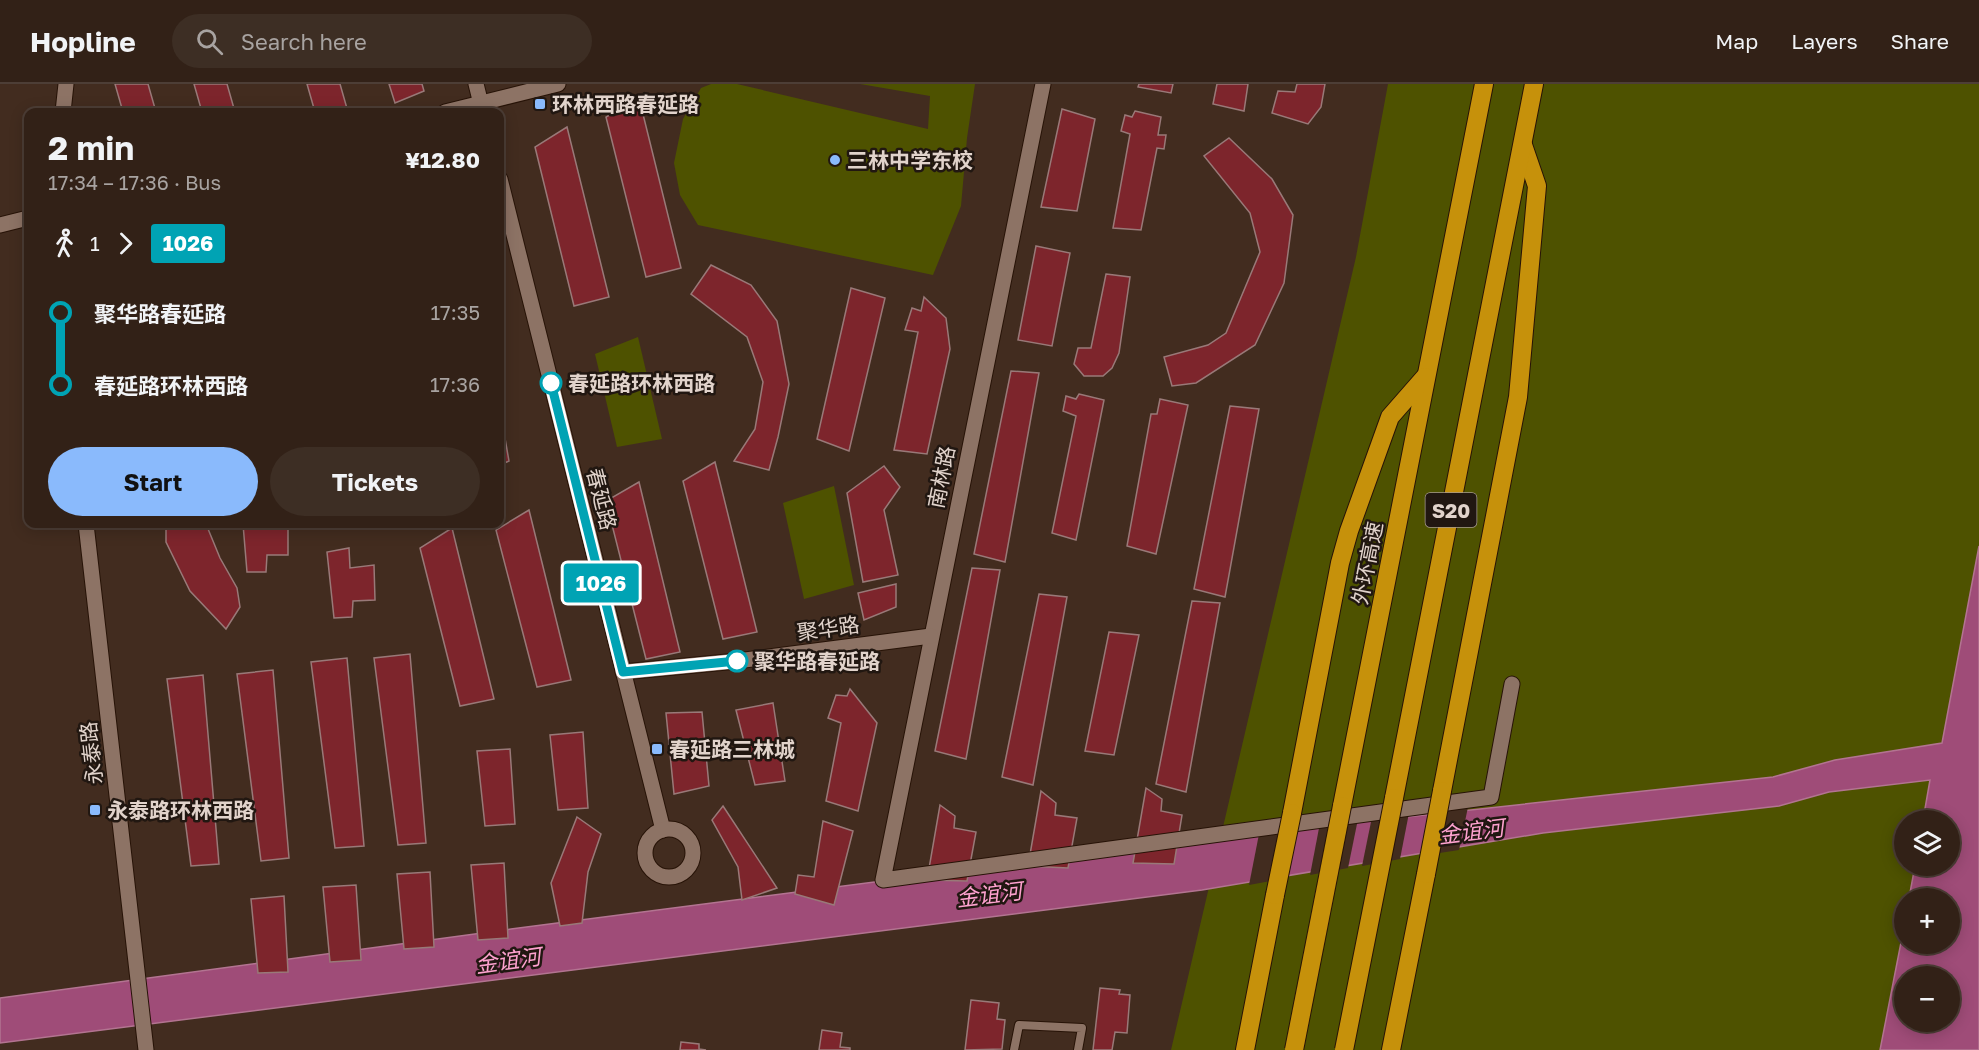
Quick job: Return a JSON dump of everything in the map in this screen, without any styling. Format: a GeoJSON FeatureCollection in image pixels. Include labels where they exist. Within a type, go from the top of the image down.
{"type":"FeatureCollection","features":[{"type":"Feature","properties":{"kind":"highway","name":"外环高速"},"geometry":{"type":"LineString","coordinates":[[1294,1050],[1484,84]]}},
{"type":"Feature","properties":{"kind":"highway","name":"S20"},"geometry":{"type":"LineString","coordinates":[[1344,1050],[1534,84]]}},
{"type":"Feature","properties":{"kind":"highway"},"geometry":{"type":"LineString","coordinates":[[1391,1050],[1518,397],[1537,186],[1522,144]]}},
{"type":"Feature","properties":{"kind":"highway"},"geometry":{"type":"LineString","coordinates":[[1245,1050],[1340,563],[1349,531],[1390,417],[1427,376]]}},
{"type":"Feature","properties":{"kind":"street"},"geometry":{"type":"LineString","coordinates":[[63,108],[66,84]]}},
{"type":"Feature","properties":{"kind":"street"},"geometry":{"type":"LineString","coordinates":[[476,84],[482,108],[558,84]]}},
{"type":"Feature","properties":{"kind":"street","name":"南林路"},"geometry":{"type":"LineString","coordinates":[[1043,84],[883,880],[1491,797],[1512,684]]}},
{"type":"Feature","properties":{"kind":"street","name":"春延路"},"geometry":{"type":"LineString","coordinates":[[504,195],[663,830]]}},
{"type":"Feature","properties":{"kind":"street"},"geometry":{"type":"LineString","coordinates":[[0,225],[24,219]]}},
{"type":"Feature","properties":{"kind":"street","name":"永泰路"},"geometry":{"type":"LineString","coordinates":[[86,528],[146,1050]]}},
{"type":"Feature","properties":{"kind":"street","name":"聚华路"},"geometry":{"type":"LineString","coordinates":[[623,672],[737,661],[931,636]]}},
{"type":"Feature","properties":{"kind":"lane"},"geometry":{"type":"LineString","coordinates":[[1014,1050],[1019,1025],[1082,1028],[1078,1050]]}},
{"type":"Feature","properties":{"kind":"shaded area","name":"三林中学东校"},"geometry":{"type":"Polygon","coordinates":[[[711,84],[737,84],[928,129],[930,96],[860,84],[975,84],[961,206],[933,275],[698,225],[680,195],[674,163],[683,119],[701,88],[711,84]]]}},
{"type":"Feature","properties":{"kind":"shaded area"},"geometry":{"type":"Polygon","coordinates":[[[1388,84],[1979,84],[1979,1050],[1171,1050],[1356,257],[1388,84]]]}},
{"type":"Feature","properties":{"kind":"shaded area"},"geometry":{"type":"Polygon","coordinates":[[[638,337],[662,439],[617,447],[595,354],[638,337]]]}},
{"type":"Feature","properties":{"kind":"shaded area"},"geometry":{"type":"Polygon","coordinates":[[[834,486],[854,585],[804,599],[783,503],[834,486]]]}},
{"type":"Feature","properties":{"kind":"water","name":"金谊河"},"geometry":{"type":"Polygon","coordinates":[[[1979,546],[1979,1050],[1880,1050],[1894,978],[1894,1032],[1960,1032],[1960,966],[1896,966],[1899,954],[1960,954],[1960,888],[1911,888],[1913,876],[1960,876],[1960,810],[1925,810],[1930,780],[1829,792],[1779,806],[1543,833],[1202,890],[0,1043],[0,998],[1222,837],[1773,777],[1835,760],[1942,743],[1979,546]]]}},
{"type":"Feature","properties":{"kind":"pier"},"geometry":{"type":"Polygon","coordinates":[[[1468,807],[1459,850],[1420,856],[1429,811],[1468,807]]]}},
{"type":"Feature","properties":{"kind":"pier"},"geometry":{"type":"Polygon","coordinates":[[[1409,813],[1400,859],[1362,866],[1372,817],[1409,813]]]}},
{"type":"Feature","properties":{"kind":"pier"},"geometry":{"type":"Polygon","coordinates":[[[1358,819],[1348,868],[1310,875],[1320,823],[1358,819]]]}},
{"type":"Feature","properties":{"kind":"pier"},"geometry":{"type":"Polygon","coordinates":[[[1298,825],[1288,878],[1249,885],[1260,829],[1298,825]]]}},
{"type":"Feature","properties":{"kind":"building"},"geometry":{"type":"Polygon","coordinates":[[[115,84],[148,84],[155,108],[122,108],[115,84]]]}},
{"type":"Feature","properties":{"kind":"building"},"geometry":{"type":"Polygon","coordinates":[[[194,84],[227,84],[234,108],[201,108],[194,84]]]}},
{"type":"Feature","properties":{"kind":"building"},"geometry":{"type":"Polygon","coordinates":[[[307,84],[340,84],[347,108],[314,108],[307,84]]]}},
{"type":"Feature","properties":{"kind":"building"},"geometry":{"type":"Polygon","coordinates":[[[389,84],[422,84],[424,91],[395,103],[389,84]]]}},
{"type":"Feature","properties":{"kind":"building"},"geometry":{"type":"Polygon","coordinates":[[[1139,84],[1173,84],[1171,93],[1138,87],[1139,84]]]}},
{"type":"Feature","properties":{"kind":"building"},"geometry":{"type":"Polygon","coordinates":[[[1217,84],[1248,84],[1244,111],[1213,104],[1217,84]]]}},
{"type":"Feature","properties":{"kind":"building"},"geometry":{"type":"Polygon","coordinates":[[[1297,84],[1325,84],[1321,107],[1308,124],[1272,113],[1278,91],[1295,92],[1297,84]]]}},
{"type":"Feature","properties":{"kind":"building"},"geometry":{"type":"Polygon","coordinates":[[[639,98],[681,268],[646,277],[606,117],[639,98]]]}},
{"type":"Feature","properties":{"kind":"building"},"geometry":{"type":"Polygon","coordinates":[[[1062,109],[1095,119],[1077,211],[1041,207],[1062,109]]]}},
{"type":"Feature","properties":{"kind":"building"},"geometry":{"type":"Polygon","coordinates":[[[1135,111],[1161,117],[1158,135],[1166,135],[1164,149],[1157,148],[1141,230],[1113,228],[1130,134],[1121,131],[1125,115],[1132,117],[1135,111]]]}},
{"type":"Feature","properties":{"kind":"building"},"geometry":{"type":"Polygon","coordinates":[[[567,127],[609,297],[574,306],[535,147],[567,127]]]}},
{"type":"Feature","properties":{"kind":"building"},"geometry":{"type":"Polygon","coordinates":[[[1229,138],[1272,179],[1293,215],[1284,283],[1255,345],[1196,383],[1172,386],[1164,357],[1208,345],[1226,333],[1260,252],[1250,213],[1204,156],[1229,138]]]}},
{"type":"Feature","properties":{"kind":"building"},"geometry":{"type":"Polygon","coordinates":[[[1036,246],[1070,253],[1052,346],[1018,340],[1036,246]]]}},
{"type":"Feature","properties":{"kind":"building"},"geometry":{"type":"Polygon","coordinates":[[[711,265],[751,285],[777,321],[789,384],[769,470],[734,461],[755,429],[763,382],[747,337],[691,294],[711,265]]]}},
{"type":"Feature","properties":{"kind":"building"},"geometry":{"type":"Polygon","coordinates":[[[1106,274],[1130,277],[1119,353],[1112,368],[1103,376],[1084,376],[1074,364],[1078,348],[1091,348],[1106,274]]]}},
{"type":"Feature","properties":{"kind":"building"},"geometry":{"type":"Polygon","coordinates":[[[851,288],[885,298],[849,451],[817,439],[851,288]]]}},
{"type":"Feature","properties":{"kind":"building"},"geometry":{"type":"Polygon","coordinates":[[[924,297],[946,318],[950,349],[927,454],[894,450],[918,332],[905,330],[912,308],[921,311],[924,297]]]}},
{"type":"Feature","properties":{"kind":"building"},"geometry":{"type":"Polygon","coordinates":[[[1011,371],[1039,373],[1005,562],[974,554],[1011,371]]]}},
{"type":"Feature","properties":{"kind":"building"},"geometry":{"type":"Polygon","coordinates":[[[1079,394],[1104,400],[1076,540],[1052,533],[1076,416],[1063,411],[1066,396],[1076,399],[1079,394]]]}},
{"type":"Feature","properties":{"kind":"building"},"geometry":{"type":"Polygon","coordinates":[[[1160,399],[1188,405],[1156,554],[1127,546],[1151,414],[1157,414],[1160,399]]]}},
{"type":"Feature","properties":{"kind":"building"},"geometry":{"type":"Polygon","coordinates":[[[1230,406],[1259,409],[1225,597],[1194,589],[1230,406]]]}},
{"type":"Feature","properties":{"kind":"building"},"geometry":{"type":"Polygon","coordinates":[[[504,433],[509,461],[504,463],[504,433]]]}},
{"type":"Feature","properties":{"kind":"building"},"geometry":{"type":"Polygon","coordinates":[[[715,462],[757,632],[723,639],[683,481],[715,462]]]}},
{"type":"Feature","properties":{"kind":"building"},"geometry":{"type":"Polygon","coordinates":[[[884,466],[900,487],[884,510],[898,575],[863,582],[847,493],[884,466]]]}},
{"type":"Feature","properties":{"kind":"building"},"geometry":{"type":"Polygon","coordinates":[[[639,482],[680,652],[646,659],[606,501],[639,482]]]}},
{"type":"Feature","properties":{"kind":"building"},"geometry":{"type":"Polygon","coordinates":[[[529,510],[571,680],[537,687],[496,530],[504,528],[504,525],[529,510]]]}},
{"type":"Feature","properties":{"kind":"building"},"geometry":{"type":"Polygon","coordinates":[[[166,528],[208,528],[220,558],[237,588],[240,607],[226,629],[190,591],[166,542],[166,528]]]}},
{"type":"Feature","properties":{"kind":"building"},"geometry":{"type":"Polygon","coordinates":[[[243,528],[288,528],[288,555],[267,555],[266,572],[247,572],[243,528]]]}},
{"type":"Feature","properties":{"kind":"building"},"geometry":{"type":"Polygon","coordinates":[[[452,528],[494,699],[460,706],[420,548],[452,528]]]}},
{"type":"Feature","properties":{"kind":"building"},"geometry":{"type":"Polygon","coordinates":[[[349,548],[350,568],[374,565],[375,600],[353,601],[352,617],[334,618],[327,552],[349,548]]]}},
{"type":"Feature","properties":{"kind":"building"},"geometry":{"type":"Polygon","coordinates":[[[972,568],[1000,570],[966,759],[935,751],[972,568]]]}},
{"type":"Feature","properties":{"kind":"building"},"geometry":{"type":"Polygon","coordinates":[[[896,584],[896,607],[864,620],[858,593],[896,584]]]}},
{"type":"Feature","properties":{"kind":"building"},"geometry":{"type":"Polygon","coordinates":[[[1039,594],[1067,597],[1033,785],[1002,777],[1039,594]]]}},
{"type":"Feature","properties":{"kind":"building"},"geometry":{"type":"Polygon","coordinates":[[[1192,601],[1220,603],[1186,792],[1156,784],[1192,601]]]}},
{"type":"Feature","properties":{"kind":"building"},"geometry":{"type":"Polygon","coordinates":[[[1109,632],[1139,635],[1114,755],[1085,751],[1109,632]]]}},
{"type":"Feature","properties":{"kind":"building"},"geometry":{"type":"Polygon","coordinates":[[[410,654],[426,843],[398,845],[374,658],[410,654]]]}},
{"type":"Feature","properties":{"kind":"building"},"geometry":{"type":"Polygon","coordinates":[[[347,658],[364,846],[335,848],[311,662],[347,658]]]}},
{"type":"Feature","properties":{"kind":"building"},"geometry":{"type":"Polygon","coordinates":[[[273,670],[289,858],[261,861],[237,674],[273,670]]]}},
{"type":"Feature","properties":{"kind":"building"},"geometry":{"type":"Polygon","coordinates":[[[203,675],[219,864],[191,866],[167,679],[203,675]]]}},
{"type":"Feature","properties":{"kind":"building"},"geometry":{"type":"Polygon","coordinates":[[[850,689],[877,723],[858,811],[826,801],[841,723],[828,718],[836,695],[847,696],[850,689]]]}},
{"type":"Feature","properties":{"kind":"building"},"geometry":{"type":"Polygon","coordinates":[[[773,703],[785,781],[755,785],[736,710],[773,703]]]}},
{"type":"Feature","properties":{"kind":"building"},"geometry":{"type":"Polygon","coordinates":[[[702,712],[709,786],[674,794],[666,713],[702,712]]]}},
{"type":"Feature","properties":{"kind":"building"},"geometry":{"type":"Polygon","coordinates":[[[583,732],[588,808],[558,810],[550,735],[583,732]]]}},
{"type":"Feature","properties":{"kind":"building"},"geometry":{"type":"Polygon","coordinates":[[[510,749],[515,824],[485,826],[477,751],[510,749]]]}},
{"type":"Feature","properties":{"kind":"building"},"geometry":{"type":"Polygon","coordinates":[[[1146,788],[1162,799],[1161,811],[1182,815],[1174,864],[1133,863],[1146,788]]]}},
{"type":"Feature","properties":{"kind":"building"},"geometry":{"type":"Polygon","coordinates":[[[1041,791],[1056,803],[1055,815],[1077,818],[1068,868],[1028,866],[1041,791]]]}},
{"type":"Feature","properties":{"kind":"building"},"geometry":{"type":"Polygon","coordinates":[[[940,805],[955,816],[954,828],[976,832],[967,881],[927,880],[940,805]]]}},
{"type":"Feature","properties":{"kind":"building"},"geometry":{"type":"Polygon","coordinates":[[[723,806],[777,888],[742,900],[738,867],[712,820],[723,806]]]}},
{"type":"Feature","properties":{"kind":"building"},"geometry":{"type":"Polygon","coordinates":[[[577,817],[601,834],[588,872],[582,923],[560,926],[551,883],[577,817]]]}},
{"type":"Feature","properties":{"kind":"building"},"geometry":{"type":"Polygon","coordinates":[[[823,821],[853,831],[834,905],[795,894],[798,875],[814,877],[823,821]]]}},
{"type":"Feature","properties":{"kind":"building"},"geometry":{"type":"Polygon","coordinates":[[[504,863],[508,938],[478,940],[471,865],[504,863]]]}},
{"type":"Feature","properties":{"kind":"building"},"geometry":{"type":"Polygon","coordinates":[[[430,872],[434,947],[404,949],[397,874],[430,872]]]}},
{"type":"Feature","properties":{"kind":"building"},"geometry":{"type":"Polygon","coordinates":[[[356,885],[361,960],[330,962],[323,887],[356,885]]]}},
{"type":"Feature","properties":{"kind":"building"},"geometry":{"type":"Polygon","coordinates":[[[284,896],[288,972],[258,973],[251,899],[284,896]]]}},
{"type":"Feature","properties":{"kind":"building"},"geometry":{"type":"Polygon","coordinates":[[[1100,988],[1120,990],[1119,994],[1130,995],[1127,1033],[1115,1032],[1112,1050],[1093,1050],[1100,988]]]}},
{"type":"Feature","properties":{"kind":"building"},"geometry":{"type":"Polygon","coordinates":[[[971,1000],[999,1003],[997,1019],[1005,1020],[1002,1049],[965,1050],[971,1000]]]}},
{"type":"Feature","properties":{"kind":"building"},"geometry":{"type":"Polygon","coordinates":[[[822,1030],[842,1033],[840,1047],[850,1048],[850,1050],[819,1050],[822,1030]]]}},
{"type":"Feature","properties":{"kind":"building"},"geometry":{"type":"Polygon","coordinates":[[[681,1042],[699,1044],[699,1049],[706,1050],[680,1050],[681,1042]]]}},
{"type":"Feature","properties":{"kind":"bus line","name":"1026"},"geometry":{"type":"LineString","coordinates":[[551,383],[623,672],[737,661]]}},
{"type":"Feature","properties":{"kind":"place","name":"环林西路春延路"},"geometry":{"type":"Point","coordinates":[540,104]}},
{"type":"Feature","properties":{"kind":"place","name":"三林中学东校"},"geometry":{"type":"Point","coordinates":[835,160]}},
{"type":"Feature","properties":{"kind":"place","name":"春延路环林西路"},"geometry":{"type":"Point","coordinates":[551,383]}},
{"type":"Feature","properties":{"kind":"place","name":"聚华路春延路"},"geometry":{"type":"Point","coordinates":[737,661]}},
{"type":"Feature","properties":{"kind":"place","name":"春延路三林城"},"geometry":{"type":"Point","coordinates":[657,749]}},
{"type":"Feature","properties":{"kind":"place","name":"永泰路环林西路"},"geometry":{"type":"Point","coordinates":[95,810]}}]}
